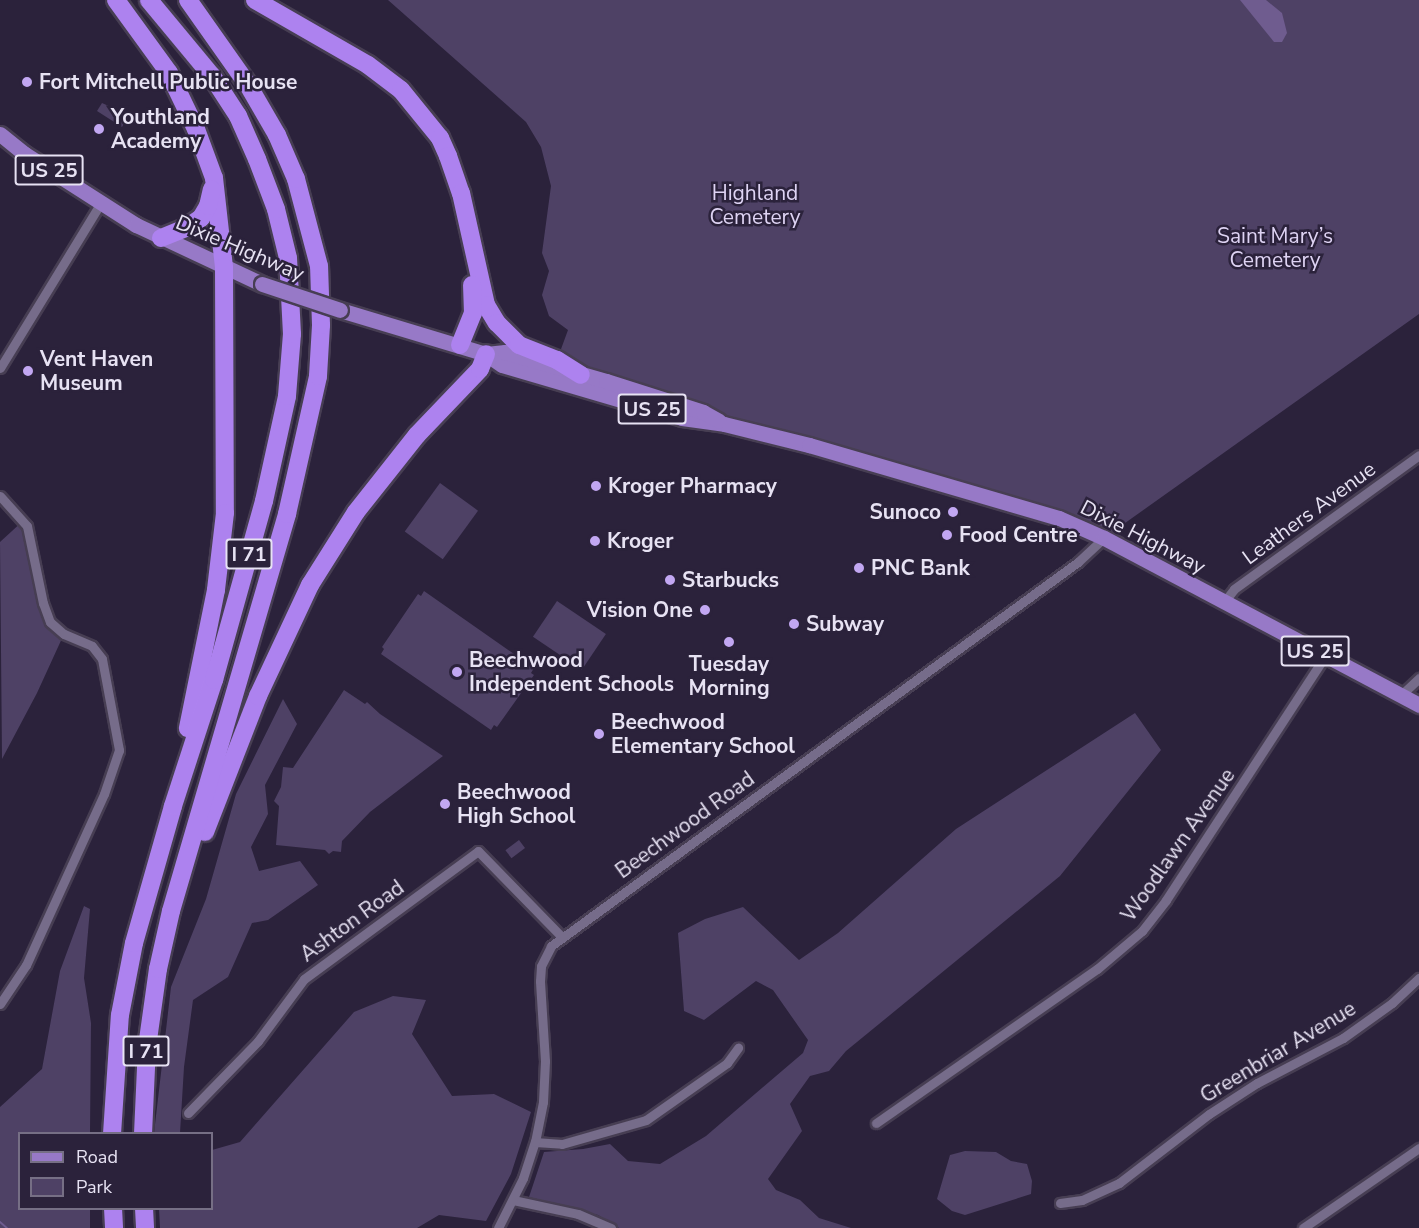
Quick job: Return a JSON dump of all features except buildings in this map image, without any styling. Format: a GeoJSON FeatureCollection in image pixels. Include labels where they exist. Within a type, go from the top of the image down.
{"type":"FeatureCollection","features":[{"type":"Feature","properties":{"kind":"highway"},"geometry":{"type":"LineString","coordinates":[[116,0],[169,73],[196,129],[214,178],[224,267],[226,452],[221,555],[173,806]]}},
{"type":"Feature","properties":{"kind":"highway","name":"I 71"},"geometry":{"type":"LineString","coordinates":[[112,1132],[120,1015],[134,943],[173,806],[211,690],[264,501],[287,396],[292,334],[288,258],[271,193],[257,159],[238,116],[212,76],[149,0]]}},
{"type":"Feature","properties":{"kind":"highway","name":"I 71"},"geometry":{"type":"LineString","coordinates":[[143,1132],[147,1047],[158,969],[171,911],[287,514],[318,376],[321,325],[319,267],[296,179],[278,135],[248,85],[188,0]]}},
{"type":"Feature","properties":{"kind":"highway"},"geometry":{"type":"LineString","coordinates":[[255,0],[368,65],[401,90],[440,138],[461,193],[486,305],[497,323],[519,345],[557,360],[581,375]]}},
{"type":"Feature","properties":{"kind":"highway"},"geometry":{"type":"LineString","coordinates":[[161,238],[186,228],[201,218],[208,207],[214,178]]}},
{"type":"Feature","properties":{"kind":"highway"},"geometry":{"type":"LineString","coordinates":[[460,345],[470,324],[474,303],[470,241]]}},
{"type":"Feature","properties":{"kind":"highway"},"geometry":{"type":"LineString","coordinates":[[158,969],[202,842],[258,696],[310,585],[356,512],[417,435],[480,369],[486,354]]}},
{"type":"Feature","properties":{"kind":"highway"},"geometry":{"type":"LineString","coordinates":[[113,1210],[114,1228]]}},
{"type":"Feature","properties":{"kind":"highway"},"geometry":{"type":"LineString","coordinates":[[144,1210],[145,1228]]}},
{"type":"Feature","properties":{"kind":"main road","name":"Dixie Highway"},"geometry":{"type":"LineString","coordinates":[[0,134],[25,154],[100,204],[161,238],[262,284],[340,310],[460,345],[486,354],[502,365],[682,418],[724,424],[1031,509],[1081,526],[1419,705]]}},
{"type":"Feature","properties":{"kind":"main road","name":"Dixie Highway"},"geometry":{"type":"LineString","coordinates":[[486,354],[505,352],[703,412],[724,424]]}},
{"type":"Feature","properties":{"kind":"street"},"geometry":{"type":"LineString","coordinates":[[0,368],[100,204]]}},
{"type":"Feature","properties":{"kind":"street","name":"Leathers Avenue"},"geometry":{"type":"LineString","coordinates":[[1224,602],[1234,589],[1419,455]]}},
{"type":"Feature","properties":{"kind":"street"},"geometry":{"type":"LineString","coordinates":[[0,496],[27,526],[43,603],[50,622],[64,634],[92,646],[102,659],[120,750],[105,794],[26,964],[0,1004]]}},
{"type":"Feature","properties":{"kind":"street","name":"Beechwood Road"},"geometry":{"type":"LineString","coordinates":[[498,1228],[513,1200],[535,1142],[545,1082],[541,966],[547,952],[562,937],[1078,562],[1104,538]]}},
{"type":"Feature","properties":{"kind":"street","name":"Woodlawn Avenue"},"geometry":{"type":"LineString","coordinates":[[876,1123],[1097,969],[1142,931],[1172,891],[1325,656]]}},
{"type":"Feature","properties":{"kind":"street"},"geometry":{"type":"LineString","coordinates":[[1401,695],[1419,678]]}},
{"type":"Feature","properties":{"kind":"street","name":"Ashton Road"},"geometry":{"type":"LineString","coordinates":[[188,1113],[258,1041],[304,979],[478,851],[562,937]]}},
{"type":"Feature","properties":{"kind":"street","name":"Greenbriar Avenue"},"geometry":{"type":"LineString","coordinates":[[1060,1203],[1082,1200],[1119,1184],[1209,1114],[1257,1083],[1343,1038],[1392,1003],[1419,978]]}},
{"type":"Feature","properties":{"kind":"street"},"geometry":{"type":"LineString","coordinates":[[535,1142],[562,1144],[646,1120],[727,1064],[738,1048]]}},
{"type":"Feature","properties":{"kind":"street"},"geometry":{"type":"LineString","coordinates":[[1303,1228],[1419,1148]]}},
{"type":"Feature","properties":{"kind":"street"},"geometry":{"type":"LineString","coordinates":[[513,1200],[578,1214],[611,1228]]}},
{"type":"Feature","properties":{"kind":"green space"},"geometry":{"type":"Polygon","coordinates":[[[388,0],[1419,0],[1419,314],[1104,538],[809,445],[557,360],[568,330],[549,316],[542,295],[549,271],[542,253],[551,186],[541,147],[526,122],[388,0]]]}},
{"type":"Feature","properties":{"kind":"green space"},"geometry":{"type":"Polygon","coordinates":[[[102,103],[129,115],[122,127],[97,111],[102,103]]]}},
{"type":"Feature","properties":{"kind":"green space"},"geometry":{"type":"Polygon","coordinates":[[[440,483],[478,511],[443,559],[405,532],[440,483]]]}},
{"type":"Feature","properties":{"kind":"green space"},"geometry":{"type":"Polygon","coordinates":[[[24,520],[46,616],[64,634],[37,693],[2,759],[0,542],[24,520]]]}},
{"type":"Feature","properties":{"kind":"green space"},"geometry":{"type":"Polygon","coordinates":[[[424,591],[534,668],[531,673],[534,675],[497,727],[494,725],[491,730],[381,654],[384,649],[382,647],[418,594],[421,596],[424,591]]]}},
{"type":"Feature","properties":{"kind":"green space"},"geometry":{"type":"Polygon","coordinates":[[[557,601],[606,634],[582,670],[533,637],[557,601]]]}},
{"type":"Feature","properties":{"kind":"green space"},"geometry":{"type":"Polygon","coordinates":[[[344,690],[365,704],[367,702],[380,714],[443,756],[370,812],[342,841],[341,852],[333,851],[329,854],[325,850],[276,845],[279,806],[274,801],[281,787],[283,767],[293,768],[344,690]]]}},
{"type":"Feature","properties":{"kind":"green space"},"geometry":{"type":"Polygon","coordinates":[[[283,699],[297,724],[265,785],[268,814],[251,847],[259,871],[300,861],[318,885],[268,920],[252,923],[228,977],[193,1000],[184,1067],[180,1132],[154,1132],[171,987],[206,899],[236,794],[283,699]]]}},
{"type":"Feature","properties":{"kind":"green space"},"geometry":{"type":"Polygon","coordinates":[[[1135,713],[1161,750],[1060,876],[846,1051],[829,1071],[810,1076],[790,1104],[802,1131],[768,1179],[776,1190],[800,1200],[819,1218],[851,1228],[619,1228],[598,1215],[529,1197],[544,1152],[610,1144],[628,1161],[660,1164],[706,1136],[803,1053],[808,1040],[773,990],[756,981],[704,1020],[684,1011],[678,933],[705,919],[743,907],[799,960],[838,933],[956,829],[1135,713]]]}},
{"type":"Feature","properties":{"kind":"green space"},"geometry":{"type":"Polygon","coordinates":[[[519,840],[525,848],[511,858],[505,850],[519,840]]]}},
{"type":"Feature","properties":{"kind":"green space"},"geometry":{"type":"Polygon","coordinates":[[[84,906],[90,909],[84,978],[91,1023],[90,1132],[18,1132],[18,1210],[90,1210],[90,1228],[0,1228],[0,1107],[42,1069],[60,971],[84,906]]]}},
{"type":"Feature","properties":{"kind":"green space"},"geometry":{"type":"Polygon","coordinates":[[[393,996],[426,1000],[412,1034],[452,1096],[494,1094],[531,1112],[511,1174],[486,1221],[439,1215],[417,1228],[160,1228],[159,1210],[213,1210],[213,1150],[240,1142],[354,1012],[393,996]]]}},
{"type":"Feature","properties":{"kind":"green space"},"geometry":{"type":"Polygon","coordinates":[[[965,1151],[996,1152],[1011,1161],[1027,1164],[1032,1181],[1031,1194],[965,1215],[952,1211],[937,1199],[950,1155],[965,1151]]]}},
{"type":"Feature","properties":{"kind":"shaded area"},"geometry":{"type":"Polygon","coordinates":[[[1240,0],[1266,0],[1282,13],[1287,33],[1282,42],[1274,42],[1240,0]]]}},
{"type":"Feature","properties":{"kind":"waterway"},"geometry":{"type":"LineString","coordinates":[[0,1222],[7,1228]]}},
{"type":"Feature","properties":{"kind":"place","name":"Fort Mitchell Public House"},"geometry":{"type":"Point","coordinates":[27,82]}},
{"type":"Feature","properties":{"kind":"place","name":"Youthland Academy"},"geometry":{"type":"Point","coordinates":[99,129]}},
{"type":"Feature","properties":{"kind":"place","name":"Vent Haven Museum"},"geometry":{"type":"Point","coordinates":[28,371]}},
{"type":"Feature","properties":{"kind":"place","name":"Kroger Pharmacy"},"geometry":{"type":"Point","coordinates":[596,486]}},
{"type":"Feature","properties":{"kind":"place","name":"Sunoco"},"geometry":{"type":"Point","coordinates":[953,512]}},
{"type":"Feature","properties":{"kind":"place","name":"Food Centre"},"geometry":{"type":"Point","coordinates":[947,535]}},
{"type":"Feature","properties":{"kind":"place","name":"Kroger"},"geometry":{"type":"Point","coordinates":[595,541]}},
{"type":"Feature","properties":{"kind":"place","name":"PNC Bank"},"geometry":{"type":"Point","coordinates":[859,568]}},
{"type":"Feature","properties":{"kind":"place","name":"Starbucks"},"geometry":{"type":"Point","coordinates":[670,580]}},
{"type":"Feature","properties":{"kind":"place","name":"Vision One"},"geometry":{"type":"Point","coordinates":[705,610]}},
{"type":"Feature","properties":{"kind":"place","name":"Subway"},"geometry":{"type":"Point","coordinates":[794,624]}},
{"type":"Feature","properties":{"kind":"place","name":"Tuesday Morning"},"geometry":{"type":"Point","coordinates":[729,642]}},
{"type":"Feature","properties":{"kind":"place","name":"Beechwood Independent Schools"},"geometry":{"type":"Point","coordinates":[457,672]}},
{"type":"Feature","properties":{"kind":"place","name":"Beechwood Elementary School"},"geometry":{"type":"Point","coordinates":[599,734]}},
{"type":"Feature","properties":{"kind":"place","name":"Beechwood High School"},"geometry":{"type":"Point","coordinates":[445,804]}},
{"type":"Feature","properties":{"kind":"park label","name":"Highland Cemetery"},"geometry":{"type":"Point","coordinates":[755,205]}},
{"type":"Feature","properties":{"kind":"park label","name":"Saint Mary’s Cemetery"},"geometry":{"type":"Point","coordinates":[1275,248]}}]}
